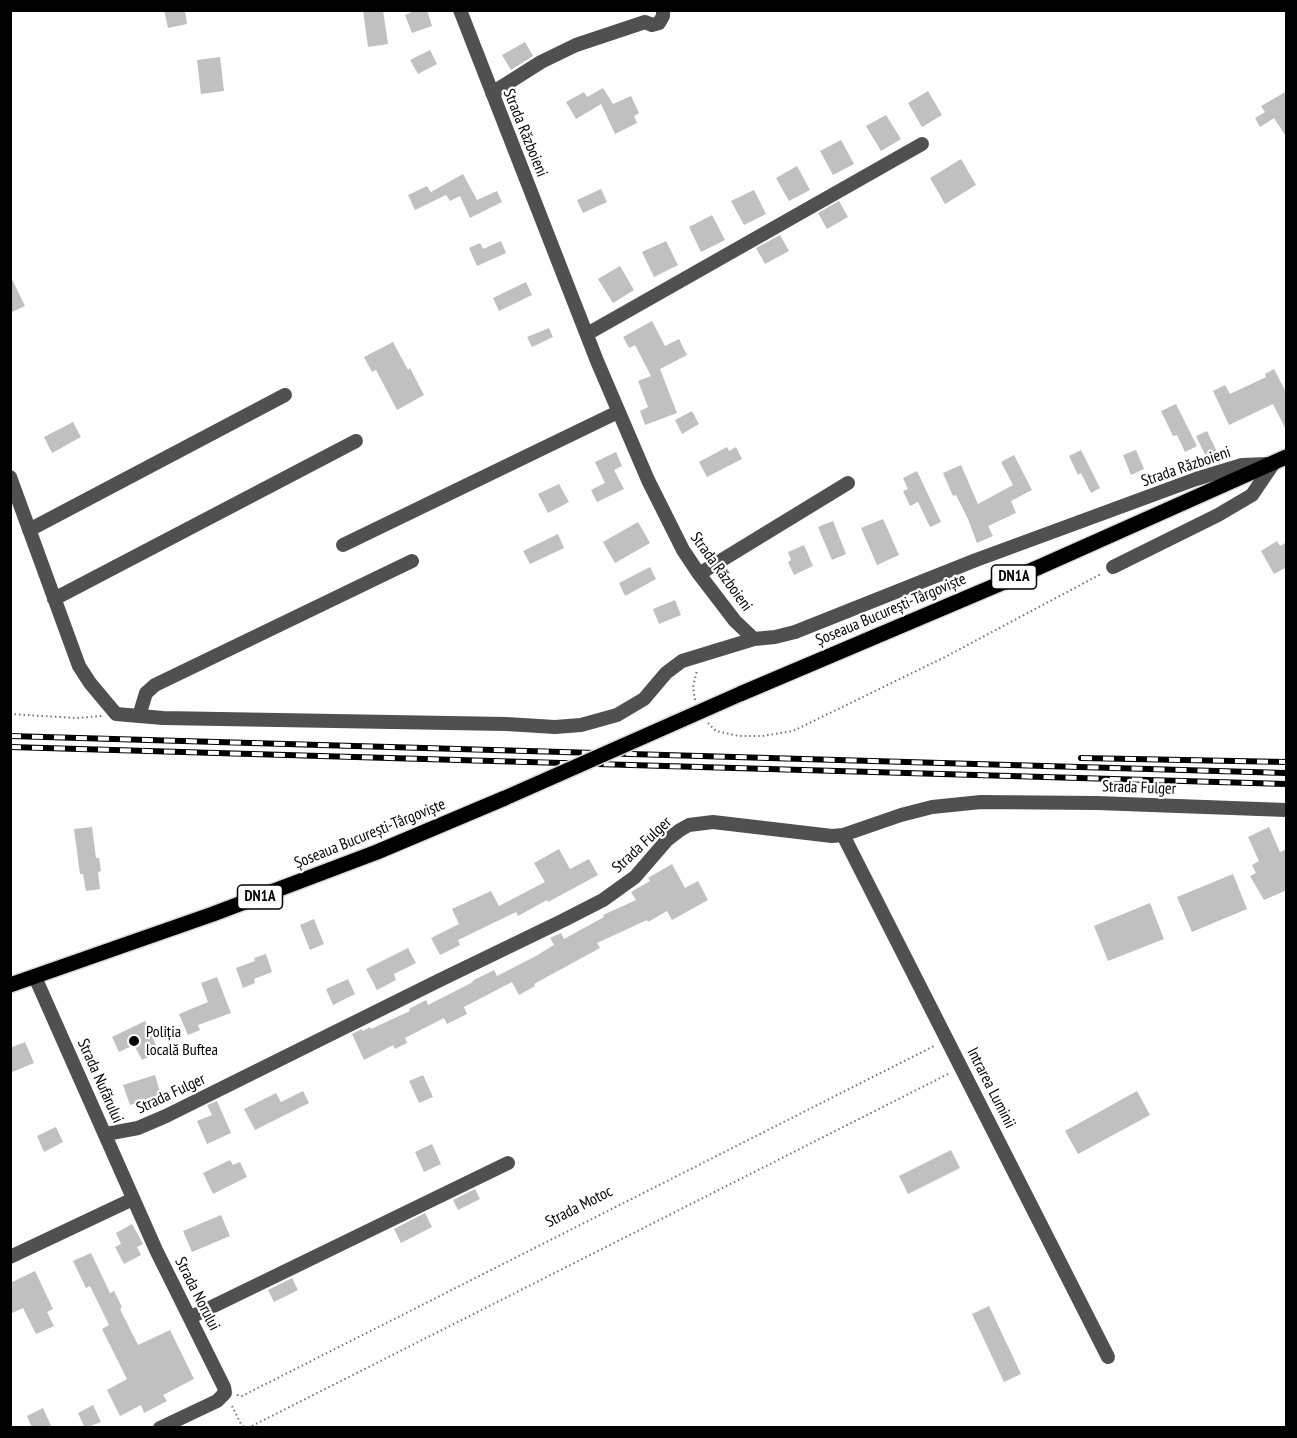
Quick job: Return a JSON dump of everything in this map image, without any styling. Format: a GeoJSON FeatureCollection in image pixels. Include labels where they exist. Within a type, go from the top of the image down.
{"type":"FeatureCollection","features":[{"type":"Feature","properties":{"kind":"main road","name":"Șoseaua București-Târgoviște"},"geometry":{"type":"LineString","coordinates":[[10,985],[213,914],[448,823],[1280,461]]}},
{"type":"Feature","properties":{"kind":"street","name":"Strada Războieni"},"geometry":{"type":"LineString","coordinates":[[460,10],[618,412],[664,513],[683,550],[699,574],[735,621],[754,639],[795,632],[976,560],[1196,479],[1242,465],[1280,461]]}},
{"type":"Feature","properties":{"kind":"street"},"geometry":{"type":"LineString","coordinates":[[492,93],[541,62],[644,16],[652,25],[659,23],[663,10]]}},
{"type":"Feature","properties":{"kind":"street"},"geometry":{"type":"LineString","coordinates":[[587,334],[922,144]]}},
{"type":"Feature","properties":{"kind":"street"},"geometry":{"type":"LineString","coordinates":[[29,530],[285,394]]}},
{"type":"Feature","properties":{"kind":"street"},"geometry":{"type":"LineString","coordinates":[[343,544],[618,412]]}},
{"type":"Feature","properties":{"kind":"street"},"geometry":{"type":"LineString","coordinates":[[54,599],[356,441]]}},
{"type":"Feature","properties":{"kind":"street"},"geometry":{"type":"LineString","coordinates":[[1113,567],[1218,515],[1252,495],[1280,461]]}},
{"type":"Feature","properties":{"kind":"street"},"geometry":{"type":"LineString","coordinates":[[10,477],[79,666],[116,714],[555,727],[581,725],[609,718],[629,709],[644,699],[666,673],[682,661],[754,639]]}},
{"type":"Feature","properties":{"kind":"street"},"geometry":{"type":"LineString","coordinates":[[699,574],[848,483]]}},
{"type":"Feature","properties":{"kind":"street"},"geometry":{"type":"LineString","coordinates":[[139,716],[146,693],[155,685],[412,561]]}},
{"type":"Feature","properties":{"kind":"street","name":"Strada Fulger"},"geometry":{"type":"LineString","coordinates":[[106,1134],[138,1128],[166,1116],[564,921],[603,900],[634,877],[667,840],[689,825],[713,822],[821,836],[843,835],[901,814],[932,807],[981,802],[1097,803],[1287,810]]}},
{"type":"Feature","properties":{"kind":"street","name":"Intrarea Luminii"},"geometry":{"type":"LineString","coordinates":[[843,835],[1108,1357]]}},
{"type":"Feature","properties":{"kind":"street","name":"Strada Nufărului"},"geometry":{"type":"LineString","coordinates":[[35,977],[133,1199]]}},
{"type":"Feature","properties":{"kind":"street"},"geometry":{"type":"LineString","coordinates":[[190,1317],[508,1162]]}},
{"type":"Feature","properties":{"kind":"street"},"geometry":{"type":"LineString","coordinates":[[10,1257],[133,1199]]}},
{"type":"Feature","properties":{"kind":"street","name":"Strada Norului"},"geometry":{"type":"LineString","coordinates":[[133,1199],[221,1379],[223,1395]]}},
{"type":"Feature","properties":{"kind":"street"},"geometry":{"type":"LineString","coordinates":[[160,1428],[223,1395]]}},
{"type":"Feature","properties":{"kind":"path"},"geometry":{"type":"LineString","coordinates":[[707,722],[716,731],[740,736],[793,731],[945,657],[1113,567]]}},
{"type":"Feature","properties":{"kind":"path"},"geometry":{"type":"LineString","coordinates":[[696,704],[693,687],[703,654]]}},
{"type":"Feature","properties":{"kind":"path"},"geometry":{"type":"LineString","coordinates":[[10,714],[76,718],[116,714]]}},
{"type":"Feature","properties":{"kind":"path","name":"Strada Motoc"},"geometry":{"type":"LineString","coordinates":[[223,1395],[242,1396],[947,1039]]}},
{"type":"Feature","properties":{"kind":"path"},"geometry":{"type":"LineString","coordinates":[[223,1395],[247,1428],[962,1067]]}},
{"type":"Feature","properties":{"kind":"building"},"geometry":{"type":"Polygon","coordinates":[[[164,10],[185,10],[187,24],[168,28],[164,10]]]}},
{"type":"Feature","properties":{"kind":"building"},"geometry":{"type":"Polygon","coordinates":[[[363,10],[383,10],[388,44],[368,47],[363,10]]]}},
{"type":"Feature","properties":{"kind":"building"},"geometry":{"type":"Polygon","coordinates":[[[416,10],[427,10],[432,26],[412,33],[405,15],[416,10]]]}},
{"type":"Feature","properties":{"kind":"building"},"geometry":{"type":"Polygon","coordinates":[[[525,42],[533,56],[511,70],[502,55],[525,42]]]}},
{"type":"Feature","properties":{"kind":"building"},"geometry":{"type":"Polygon","coordinates":[[[430,50],[437,64],[418,74],[410,60],[430,50]]]}},
{"type":"Feature","properties":{"kind":"building"},"geometry":{"type":"Polygon","coordinates":[[[220,57],[224,91],[201,94],[197,60],[220,57]]]}},
{"type":"Feature","properties":{"kind":"building"},"geometry":{"type":"Polygon","coordinates":[[[603,88],[613,104],[631,96],[639,113],[634,116],[637,123],[615,134],[601,104],[576,119],[566,102],[584,92],[587,97],[603,88]]]}},
{"type":"Feature","properties":{"kind":"building"},"geometry":{"type":"Polygon","coordinates":[[[928,91],[942,115],[922,127],[908,103],[928,91]]]}},
{"type":"Feature","properties":{"kind":"building"},"geometry":{"type":"Polygon","coordinates":[[[1287,91],[1287,138],[1274,118],[1260,127],[1255,118],[1265,112],[1261,106],[1287,91]]]}},
{"type":"Feature","properties":{"kind":"building"},"geometry":{"type":"Polygon","coordinates":[[[886,115],[901,139],[881,151],[866,126],[886,115]]]}},
{"type":"Feature","properties":{"kind":"building"},"geometry":{"type":"Polygon","coordinates":[[[841,140],[854,164],[833,175],[820,151],[841,140]]]}},
{"type":"Feature","properties":{"kind":"building"},"geometry":{"type":"Polygon","coordinates":[[[961,159],[976,185],[945,204],[930,178],[961,159]]]}},
{"type":"Feature","properties":{"kind":"building"},"geometry":{"type":"Polygon","coordinates":[[[797,166],[810,190],[789,201],[776,178],[797,166]]]}},
{"type":"Feature","properties":{"kind":"building"},"geometry":{"type":"Polygon","coordinates":[[[463,174],[477,200],[497,191],[502,202],[470,218],[460,196],[450,201],[446,195],[415,210],[408,195],[427,186],[431,192],[463,174]]]}},
{"type":"Feature","properties":{"kind":"building"},"geometry":{"type":"Polygon","coordinates":[[[601,189],[607,202],[583,213],[577,200],[601,189]]]}},
{"type":"Feature","properties":{"kind":"building"},"geometry":{"type":"Polygon","coordinates":[[[754,190],[766,214],[744,225],[731,201],[754,190]]]}},
{"type":"Feature","properties":{"kind":"building"},"geometry":{"type":"Polygon","coordinates":[[[839,201],[848,217],[827,229],[818,213],[839,201]]]}},
{"type":"Feature","properties":{"kind":"building"},"geometry":{"type":"Polygon","coordinates":[[[712,215],[725,240],[701,252],[689,227],[712,215]]]}},
{"type":"Feature","properties":{"kind":"building"},"geometry":{"type":"Polygon","coordinates":[[[780,235],[789,251],[765,264],[756,248],[780,235]]]}},
{"type":"Feature","properties":{"kind":"building"},"geometry":{"type":"Polygon","coordinates":[[[501,241],[506,253],[477,266],[469,248],[480,243],[483,249],[501,241]]]}},
{"type":"Feature","properties":{"kind":"building"},"geometry":{"type":"Polygon","coordinates":[[[666,241],[678,265],[654,277],[642,252],[666,241]]]}},
{"type":"Feature","properties":{"kind":"building"},"geometry":{"type":"Polygon","coordinates":[[[620,266],[634,290],[613,303],[598,279],[620,266]]]}},
{"type":"Feature","properties":{"kind":"building"},"geometry":{"type":"Polygon","coordinates":[[[10,275],[25,306],[10,313],[10,275]]]}},
{"type":"Feature","properties":{"kind":"building"},"geometry":{"type":"Polygon","coordinates":[[[526,282],[532,295],[499,311],[493,298],[526,282]]]}},
{"type":"Feature","properties":{"kind":"building"},"geometry":{"type":"Polygon","coordinates":[[[652,321],[665,346],[679,339],[687,355],[660,369],[677,413],[645,425],[640,411],[648,407],[638,381],[651,376],[635,345],[629,348],[623,337],[652,321]]]}},
{"type":"Feature","properties":{"kind":"building"},"geometry":{"type":"Polygon","coordinates":[[[549,328],[553,337],[532,347],[527,337],[549,328]]]}},
{"type":"Feature","properties":{"kind":"building"},"geometry":{"type":"Polygon","coordinates":[[[393,342],[424,395],[397,410],[376,370],[372,372],[364,357],[393,342]]]}},
{"type":"Feature","properties":{"kind":"building"},"geometry":{"type":"Polygon","coordinates":[[[1274,369],[1287,394],[1287,432],[1273,404],[1229,425],[1213,391],[1225,385],[1230,394],[1266,377],[1265,374],[1274,369]]]}},
{"type":"Feature","properties":{"kind":"building"},"geometry":{"type":"Polygon","coordinates":[[[1176,404],[1197,446],[1185,452],[1177,435],[1173,436],[1161,411],[1176,404]]]}},
{"type":"Feature","properties":{"kind":"building"},"geometry":{"type":"Polygon","coordinates":[[[692,411],[699,424],[682,434],[675,420],[692,411]]]}},
{"type":"Feature","properties":{"kind":"building"},"geometry":{"type":"Polygon","coordinates":[[[73,422],[81,437],[52,453],[44,437],[73,422]]]}},
{"type":"Feature","properties":{"kind":"building"},"geometry":{"type":"Polygon","coordinates":[[[1207,431],[1218,454],[1207,459],[1196,436],[1207,431]]]}},
{"type":"Feature","properties":{"kind":"building"},"geometry":{"type":"Polygon","coordinates":[[[727,447],[729,451],[736,447],[742,459],[707,477],[699,462],[727,447]]]}},
{"type":"Feature","properties":{"kind":"building"},"geometry":{"type":"Polygon","coordinates":[[[1081,450],[1100,488],[1091,493],[1081,473],[1078,475],[1069,456],[1081,450]]]}},
{"type":"Feature","properties":{"kind":"building"},"geometry":{"type":"Polygon","coordinates":[[[1136,450],[1144,469],[1131,475],[1123,455],[1136,450]]]}},
{"type":"Feature","properties":{"kind":"building"},"geometry":{"type":"Polygon","coordinates":[[[616,452],[622,466],[614,470],[624,489],[597,502],[591,490],[605,483],[595,462],[616,452]]]}},
{"type":"Feature","properties":{"kind":"building"},"geometry":{"type":"Polygon","coordinates":[[[1014,455],[1032,490],[1011,501],[1016,513],[988,526],[993,536],[977,543],[968,519],[956,495],[953,496],[943,473],[961,465],[978,504],[1013,485],[1001,462],[1014,455]]]}},
{"type":"Feature","properties":{"kind":"building"},"geometry":{"type":"Polygon","coordinates":[[[917,471],[941,522],[930,527],[918,502],[910,506],[903,491],[908,489],[903,478],[917,471]]]}},
{"type":"Feature","properties":{"kind":"building"},"geometry":{"type":"Polygon","coordinates":[[[559,484],[569,502],[548,513],[538,494],[559,484]]]}},
{"type":"Feature","properties":{"kind":"building"},"geometry":{"type":"Polygon","coordinates":[[[883,519],[899,555],[877,565],[861,528],[883,519]]]}},
{"type":"Feature","properties":{"kind":"building"},"geometry":{"type":"Polygon","coordinates":[[[833,521],[846,554],[832,560],[818,527],[833,521]]]}},
{"type":"Feature","properties":{"kind":"building"},"geometry":{"type":"Polygon","coordinates":[[[638,522],[650,543],[615,563],[603,542],[638,522]]]}},
{"type":"Feature","properties":{"kind":"building"},"geometry":{"type":"Polygon","coordinates":[[[558,534],[564,548],[530,564],[523,551],[558,534]]]}},
{"type":"Feature","properties":{"kind":"building"},"geometry":{"type":"Polygon","coordinates":[[[1277,541],[1280,546],[1287,542],[1287,567],[1274,574],[1261,551],[1277,541]]]}},
{"type":"Feature","properties":{"kind":"building"},"geometry":{"type":"Polygon","coordinates":[[[804,545],[813,566],[794,575],[788,562],[791,560],[788,552],[804,545]]]}},
{"type":"Feature","properties":{"kind":"building"},"geometry":{"type":"Polygon","coordinates":[[[650,567],[656,579],[625,596],[619,583],[650,567]]]}},
{"type":"Feature","properties":{"kind":"building"},"geometry":{"type":"Polygon","coordinates":[[[675,600],[681,615],[659,624],[653,609],[675,600]]]}},
{"type":"Feature","properties":{"kind":"building"},"geometry":{"type":"Polygon","coordinates":[[[92,827],[96,858],[99,858],[101,871],[98,872],[100,889],[86,891],[83,874],[80,874],[74,829],[92,827]]]}},
{"type":"Feature","properties":{"kind":"building"},"geometry":{"type":"Polygon","coordinates":[[[1269,827],[1280,852],[1287,849],[1287,890],[1264,900],[1250,876],[1256,873],[1252,865],[1259,861],[1248,837],[1269,827]]]}},
{"type":"Feature","properties":{"kind":"building"},"geometry":{"type":"Polygon","coordinates":[[[559,849],[570,869],[589,859],[598,875],[518,916],[516,912],[458,940],[460,945],[440,955],[431,938],[459,924],[452,909],[491,891],[499,906],[545,882],[534,863],[559,849]]]}},
{"type":"Feature","properties":{"kind":"building"},"geometry":{"type":"Polygon","coordinates":[[[672,864],[685,888],[698,881],[708,900],[672,920],[667,911],[648,922],[647,920],[597,943],[600,948],[534,984],[535,986],[519,995],[512,982],[464,1007],[467,1014],[447,1024],[444,1018],[405,1038],[407,1043],[395,1049],[393,1045],[364,1060],[352,1034],[362,1029],[363,1031],[370,1027],[371,1029],[410,1011],[409,1009],[426,1000],[428,1005],[494,970],[497,976],[536,956],[554,945],[550,938],[561,933],[564,939],[604,917],[603,915],[636,900],[631,892],[650,881],[648,878],[672,864]]]}},
{"type":"Feature","properties":{"kind":"building"},"geometry":{"type":"Polygon","coordinates":[[[1233,874],[1247,909],[1192,932],[1177,897],[1233,874]]]}},
{"type":"Feature","properties":{"kind":"building"},"geometry":{"type":"Polygon","coordinates":[[[1150,903],[1164,939],[1108,961],[1094,926],[1150,903]]]}},
{"type":"Feature","properties":{"kind":"building"},"geometry":{"type":"Polygon","coordinates":[[[314,919],[324,944],[310,950],[300,925],[314,919]]]}},
{"type":"Feature","properties":{"kind":"building"},"geometry":{"type":"Polygon","coordinates":[[[408,948],[416,963],[394,974],[396,980],[377,990],[366,969],[408,948]]]}},
{"type":"Feature","properties":{"kind":"building"},"geometry":{"type":"Polygon","coordinates":[[[266,954],[272,972],[254,979],[255,983],[243,988],[236,968],[266,954]]]}},
{"type":"Feature","properties":{"kind":"building"},"geometry":{"type":"Polygon","coordinates":[[[217,977],[231,1013],[198,1025],[200,1030],[188,1035],[179,1014],[208,1002],[201,983],[217,977]]]}},
{"type":"Feature","properties":{"kind":"building"},"geometry":{"type":"Polygon","coordinates":[[[348,979],[355,994],[333,1005],[326,989],[348,979]]]}},
{"type":"Feature","properties":{"kind":"building","name":"Poliția locală Buftea"},"geometry":{"type":"Polygon","coordinates":[[[145,1021],[159,1052],[142,1060],[134,1045],[119,1052],[112,1037],[145,1021]]]}},
{"type":"Feature","properties":{"kind":"building"},"geometry":{"type":"Polygon","coordinates":[[[25,1042],[34,1063],[10,1073],[10,1048],[25,1042]]]}},
{"type":"Feature","properties":{"kind":"building"},"geometry":{"type":"Polygon","coordinates":[[[155,1075],[161,1095],[130,1105],[123,1085],[155,1075]]]}},
{"type":"Feature","properties":{"kind":"building"},"geometry":{"type":"Polygon","coordinates":[[[423,1075],[433,1097],[419,1103],[409,1081],[423,1075]]]}},
{"type":"Feature","properties":{"kind":"building"},"geometry":{"type":"Polygon","coordinates":[[[303,1091],[309,1103],[255,1130],[244,1109],[276,1093],[281,1102],[303,1091]]]}},
{"type":"Feature","properties":{"kind":"building"},"geometry":{"type":"Polygon","coordinates":[[[1137,1091],[1150,1115],[1078,1154],[1065,1131],[1137,1091]]]}},
{"type":"Feature","properties":{"kind":"building"},"geometry":{"type":"Polygon","coordinates":[[[217,1101],[231,1133],[207,1144],[197,1121],[212,1115],[207,1105],[217,1101]]]}},
{"type":"Feature","properties":{"kind":"building"},"geometry":{"type":"Polygon","coordinates":[[[56,1127],[63,1142],[44,1152],[37,1136],[56,1127]]]}},
{"type":"Feature","properties":{"kind":"building"},"geometry":{"type":"Polygon","coordinates":[[[432,1144],[441,1164],[424,1172],[415,1152],[432,1144]]]}},
{"type":"Feature","properties":{"kind":"building"},"geometry":{"type":"Polygon","coordinates":[[[951,1150],[960,1168],[908,1194],[899,1176],[951,1150]]]}},
{"type":"Feature","properties":{"kind":"building"},"geometry":{"type":"Polygon","coordinates":[[[230,1160],[233,1165],[240,1162],[247,1177],[213,1194],[203,1173],[230,1160]]]}},
{"type":"Feature","properties":{"kind":"building"},"geometry":{"type":"Polygon","coordinates":[[[475,1189],[480,1199],[458,1210],[453,1200],[475,1189]]]}},
{"type":"Feature","properties":{"kind":"building"},"geometry":{"type":"Polygon","coordinates":[[[425,1213],[432,1227],[401,1243],[394,1229],[425,1213]]]}},
{"type":"Feature","properties":{"kind":"building"},"geometry":{"type":"Polygon","coordinates":[[[221,1215],[230,1236],[192,1252],[183,1231],[221,1215]]]}},
{"type":"Feature","properties":{"kind":"building"},"geometry":{"type":"Polygon","coordinates":[[[132,1224],[143,1244],[137,1247],[141,1255],[124,1264],[115,1247],[121,1244],[116,1233],[132,1224]]]}},
{"type":"Feature","properties":{"kind":"building"},"geometry":{"type":"Polygon","coordinates":[[[91,1253],[110,1293],[114,1291],[122,1307],[120,1309],[138,1345],[170,1330],[194,1379],[163,1395],[167,1401],[144,1413],[141,1405],[120,1416],[107,1390],[127,1379],[102,1329],[109,1325],[90,1286],[86,1288],[73,1261],[91,1253]]]}},
{"type":"Feature","properties":{"kind":"building"},"geometry":{"type":"Polygon","coordinates":[[[35,1271],[53,1309],[47,1312],[54,1326],[36,1334],[23,1308],[10,1314],[10,1283],[35,1271]]]}},
{"type":"Feature","properties":{"kind":"building"},"geometry":{"type":"Polygon","coordinates":[[[292,1278],[298,1290],[274,1302],[268,1290],[292,1278]]]}},
{"type":"Feature","properties":{"kind":"building"},"geometry":{"type":"Polygon","coordinates":[[[989,1306],[1021,1374],[1004,1382],[972,1314],[989,1306]]]}},
{"type":"Feature","properties":{"kind":"building"},"geometry":{"type":"Polygon","coordinates":[[[93,1405],[101,1422],[85,1428],[78,1413],[93,1405]]]}},
{"type":"Feature","properties":{"kind":"building"},"geometry":{"type":"Polygon","coordinates":[[[43,1408],[52,1428],[32,1428],[27,1416],[43,1408]]]}},
{"type":"Feature","properties":{"kind":"railway"},"geometry":{"type":"LineString","coordinates":[[10,736],[1286,773]]}},
{"type":"Feature","properties":{"kind":"railway"},"geometry":{"type":"LineString","coordinates":[[10,747],[1286,784]]}},
{"type":"Feature","properties":{"kind":"railway"},"geometry":{"type":"LineString","coordinates":[[1081,758],[1286,762]]}},
{"type":"Feature","properties":{"kind":"place","name":"Poliția locală Buftea"},"geometry":{"type":"Point","coordinates":[134,1041]}}]}
